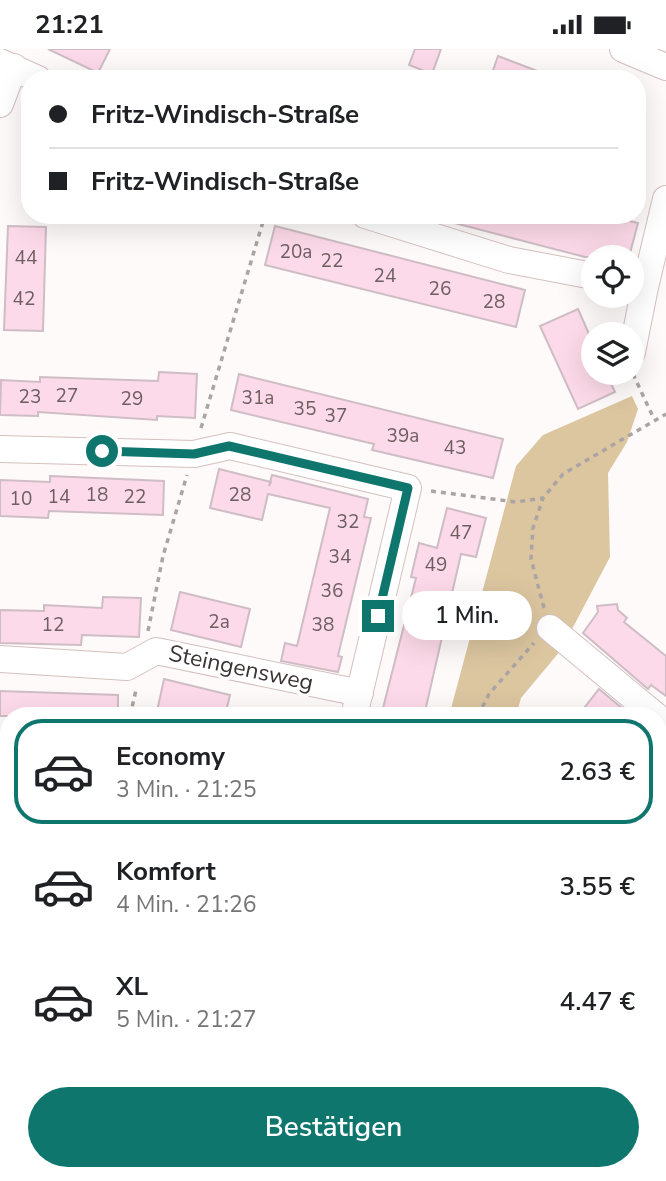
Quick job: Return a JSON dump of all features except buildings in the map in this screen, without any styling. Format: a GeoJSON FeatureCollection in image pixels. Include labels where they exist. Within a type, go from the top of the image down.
{"type":"FeatureCollection","features":[{"type":"Feature","properties":{"kind":"street"},"geometry":{"type":"LineString","coordinates":[[623,49],[666,67]]}},
{"type":"Feature","properties":{"kind":"street"},"geometry":{"type":"LineString","coordinates":[[0,104],[7,65]]}},
{"type":"Feature","properties":{"kind":"street"},"geometry":{"type":"LineString","coordinates":[[644,269],[666,199]]}},
{"type":"Feature","properties":{"kind":"street"},"geometry":{"type":"LineString","coordinates":[[394,224],[509,260],[581,274]]}},
{"type":"Feature","properties":{"kind":"street"},"geometry":{"type":"LineString","coordinates":[[0,449],[194,454],[229,446],[408,488],[357,704]]}},
{"type":"Feature","properties":{"kind":"street"},"geometry":{"type":"LineString","coordinates":[[550,628],[646,707]]}},
{"type":"Feature","properties":{"kind":"street","name":"Steingensweg"},"geometry":{"type":"LineString","coordinates":[[0,659],[127,667],[156,651],[357,704]]}},
{"type":"Feature","properties":{"kind":"path"},"geometry":{"type":"LineString","coordinates":[[636,385],[654,419]]}},
{"type":"Feature","properties":{"kind":"path"},"geometry":{"type":"LineString","coordinates":[[482,707],[489,694],[550,628],[531,559],[533,529],[543,498],[563,474],[666,414]]}},
{"type":"Feature","properties":{"kind":"path"},"geometry":{"type":"LineString","coordinates":[[408,488],[516,502],[543,498]]}},
{"type":"Feature","properties":{"kind":"shaded area"},"geometry":{"type":"Polygon","coordinates":[[[632,396],[638,409],[627,442],[608,473],[610,557],[561,650],[521,698],[518,707],[451,707],[516,466],[543,435],[632,396]]]}},
{"type":"Feature","properties":{"kind":"route"},"geometry":{"type":"LineString","coordinates":[[102,451],[194,454],[229,446],[408,488],[378,616]]}}]}
